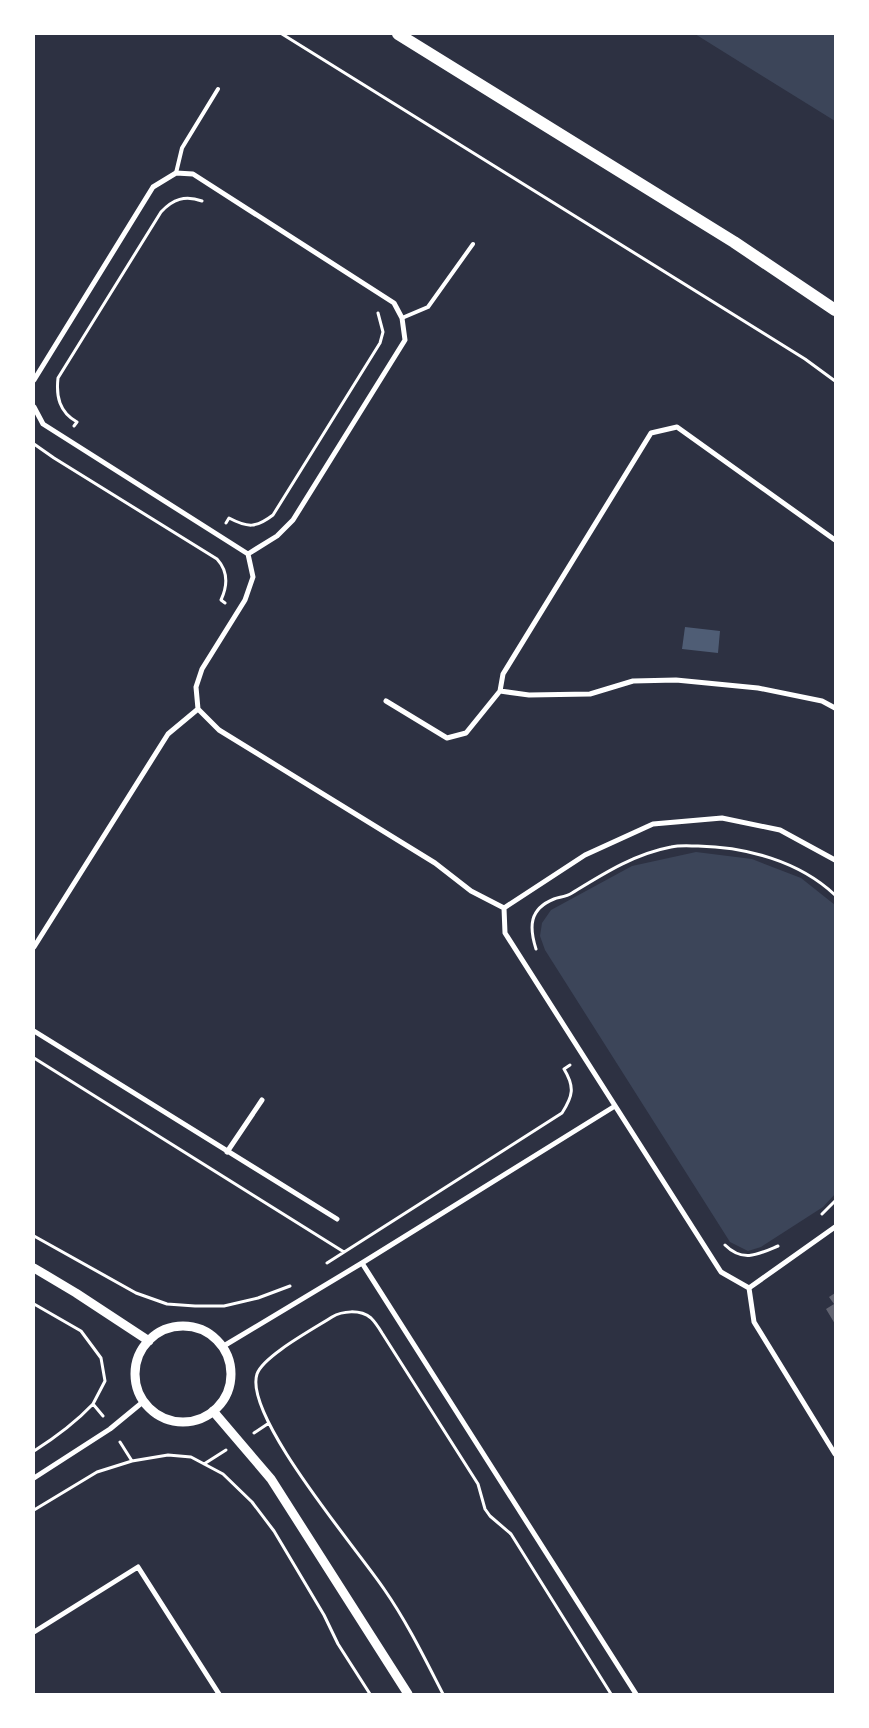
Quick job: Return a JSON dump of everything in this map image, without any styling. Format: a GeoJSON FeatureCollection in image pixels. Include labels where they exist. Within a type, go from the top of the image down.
{"type":"FeatureCollection","features":[{"type":"Feature","properties":{"kind":"main road"},"geometry":{"type":"LineString","coordinates":[[398,34],[734,242],[835,310]]}},
{"type":"Feature","properties":{"kind":"street"},"geometry":{"type":"LineString","coordinates":[[34,380],[153,187],[176,173],[193,174],[394,303],[402,318],[405,340],[292,520],[277,536],[248,554]]}},
{"type":"Feature","properties":{"kind":"street"},"geometry":{"type":"LineString","coordinates":[[34,407],[42,424],[248,554],[254,577],[245,600],[202,669],[196,687],[198,709],[219,730],[435,864],[471,891],[504,908]]}},
{"type":"Feature","properties":{"kind":"street"},"geometry":{"type":"LineString","coordinates":[[386,700],[447,738],[466,733],[500,691],[503,674],[651,434],[677,427],[835,540]]}},
{"type":"Feature","properties":{"kind":"street"},"geometry":{"type":"LineString","coordinates":[[500,691],[529,695],[590,694],[633,681],[676,680],[758,688],[822,701],[835,708]]}},
{"type":"Feature","properties":{"kind":"street"},"geometry":{"type":"LineString","coordinates":[[34,947],[168,734],[198,709]]}},
{"type":"Feature","properties":{"kind":"street"},"geometry":{"type":"LineString","coordinates":[[504,908],[584,855],[653,824],[722,818],[780,830],[835,860]]}},
{"type":"Feature","properties":{"kind":"street"},"geometry":{"type":"LineString","coordinates":[[504,908],[505,933],[721,1272],[749,1288]]}},
{"type":"Feature","properties":{"kind":"street"},"geometry":{"type":"LineString","coordinates":[[34,1031],[337,1219]]}},
{"type":"Feature","properties":{"kind":"street"},"geometry":{"type":"LineString","coordinates":[[227,1152],[262,1100]]}},
{"type":"Feature","properties":{"kind":"street"},"geometry":{"type":"LineString","coordinates":[[222,1347],[362,1263],[615,1106]]}},
{"type":"Feature","properties":{"kind":"street"},"geometry":{"type":"LineString","coordinates":[[749,1288],[835,1227]]}},
{"type":"Feature","properties":{"kind":"street"},"geometry":{"type":"LineString","coordinates":[[362,1263],[636,1694]]}},
{"type":"Feature","properties":{"kind":"street"},"geometry":{"type":"LineString","coordinates":[[34,1268],[149,1341]]}},
{"type":"Feature","properties":{"kind":"street"},"geometry":{"type":"LineString","coordinates":[[749,1288],[754,1322],[835,1454]]}},
{"type":"Feature","properties":{"kind":"street"},"geometry":{"type":"LineString","coordinates":[[182,1326],[198,1328],[212,1336],[222,1347],[229,1360],[231,1374],[229,1388],[223,1401],[213,1412],[200,1419],[184,1422],[169,1420],[155,1412],[144,1401],[137,1388],[135,1374],[137,1359],[143,1346],[149,1341],[167,1328],[182,1326]]}},
{"type":"Feature","properties":{"kind":"street"},"geometry":{"type":"LineString","coordinates":[[34,1478],[110,1429],[144,1401]]}},
{"type":"Feature","properties":{"kind":"street"},"geometry":{"type":"LineString","coordinates":[[213,1412],[271,1479],[408,1694]]}},
{"type":"Feature","properties":{"kind":"street"},"geometry":{"type":"LineString","coordinates":[[34,1632],[138,1567],[219,1694]]}},
{"type":"Feature","properties":{"kind":"lane"},"geometry":{"type":"LineString","coordinates":[[176,173],[182,148],[218,89]]}},
{"type":"Feature","properties":{"kind":"lane"},"geometry":{"type":"LineString","coordinates":[[402,318],[428,308],[474,244]]}},
{"type":"Feature","properties":{"kind":"path"},"geometry":{"type":"LineString","coordinates":[[282,34],[804,359],[835,381]]}},
{"type":"Feature","properties":{"kind":"path"},"geometry":{"type":"LineString","coordinates":[[73,428],[77,422],[63,411],[59,402],[58,378],[63,369],[161,212],[169,203],[178,198],[190,197],[210,205]]}},
{"type":"Feature","properties":{"kind":"path"},"geometry":{"type":"LineString","coordinates":[[225,525],[229,518],[240,524],[253,526],[263,523],[273,515],[380,343],[384,332],[377,311]]}},
{"type":"Feature","properties":{"kind":"path"},"geometry":{"type":"LineString","coordinates":[[34,444],[217,559],[223,566],[227,578],[226,591],[221,600],[228,605]]}},
{"type":"Feature","properties":{"kind":"path"},"geometry":{"type":"LineString","coordinates":[[541,957],[536,949],[531,932],[532,920],[545,903],[570,895],[590,881],[625,862],[672,846],[716,847],[752,852],[794,867],[835,895]]}},
{"type":"Feature","properties":{"kind":"path"},"geometry":{"type":"LineString","coordinates":[[34,1058],[344,1252]]}},
{"type":"Feature","properties":{"kind":"path"},"geometry":{"type":"LineString","coordinates":[[49,1067],[54,1060]]}},
{"type":"Feature","properties":{"kind":"path"},"geometry":{"type":"LineString","coordinates":[[821,1215],[835,1201]]}},
{"type":"Feature","properties":{"kind":"path"},"geometry":{"type":"LineString","coordinates":[[724,1244],[738,1254],[755,1256],[780,1245]]}},
{"type":"Feature","properties":{"kind":"path"},"geometry":{"type":"LineString","coordinates":[[34,1304],[81,1331],[101,1358],[105,1381],[93,1404],[81,1417],[34,1451]]}},
{"type":"Feature","properties":{"kind":"path"},"geometry":{"type":"LineString","coordinates":[[443,1694],[385,1590],[359,1553],[320,1504],[273,1432],[258,1401],[255,1385],[258,1372],[266,1362],[338,1313],[353,1311],[370,1317],[382,1333],[478,1484],[485,1509],[490,1516],[511,1534],[611,1694]]}},
{"type":"Feature","properties":{"kind":"path"},"geometry":{"type":"LineString","coordinates":[[93,1404],[99,1410]]}},
{"type":"Feature","properties":{"kind":"path"},"geometry":{"type":"LineString","coordinates":[[125,1450],[132,1461]]}},
{"type":"Feature","properties":{"kind":"path"},"geometry":{"type":"LineString","coordinates":[[34,1510],[97,1472],[132,1461],[168,1455],[191,1457],[223,1474],[252,1502],[279,1540],[324,1615],[338,1644],[370,1694]]}},
{"type":"Feature","properties":{"kind":"shaded area"},"geometry":{"type":"Polygon","coordinates":[[[695,34],[835,34],[835,121],[695,34]]]}},
{"type":"Feature","properties":{"kind":"shaded area"},"geometry":{"type":"Polygon","coordinates":[[[685,627],[720,631],[718,653],[682,649],[685,627]]]}},
{"type":"Feature","properties":{"kind":"shaded area"},"geometry":{"type":"Polygon","coordinates":[[[696,852],[752,859],[801,878],[835,905],[835,1194],[823,1207],[761,1247],[748,1251],[730,1242],[545,950],[540,936],[542,923],[551,910],[632,866],[696,852]]]}},
{"type":"Feature","properties":{"kind":"building"},"geometry":{"type":"Polygon","coordinates":[[[835,1293],[835,1324],[826,1309],[834,1304],[829,1297],[835,1293]]]}}]}
